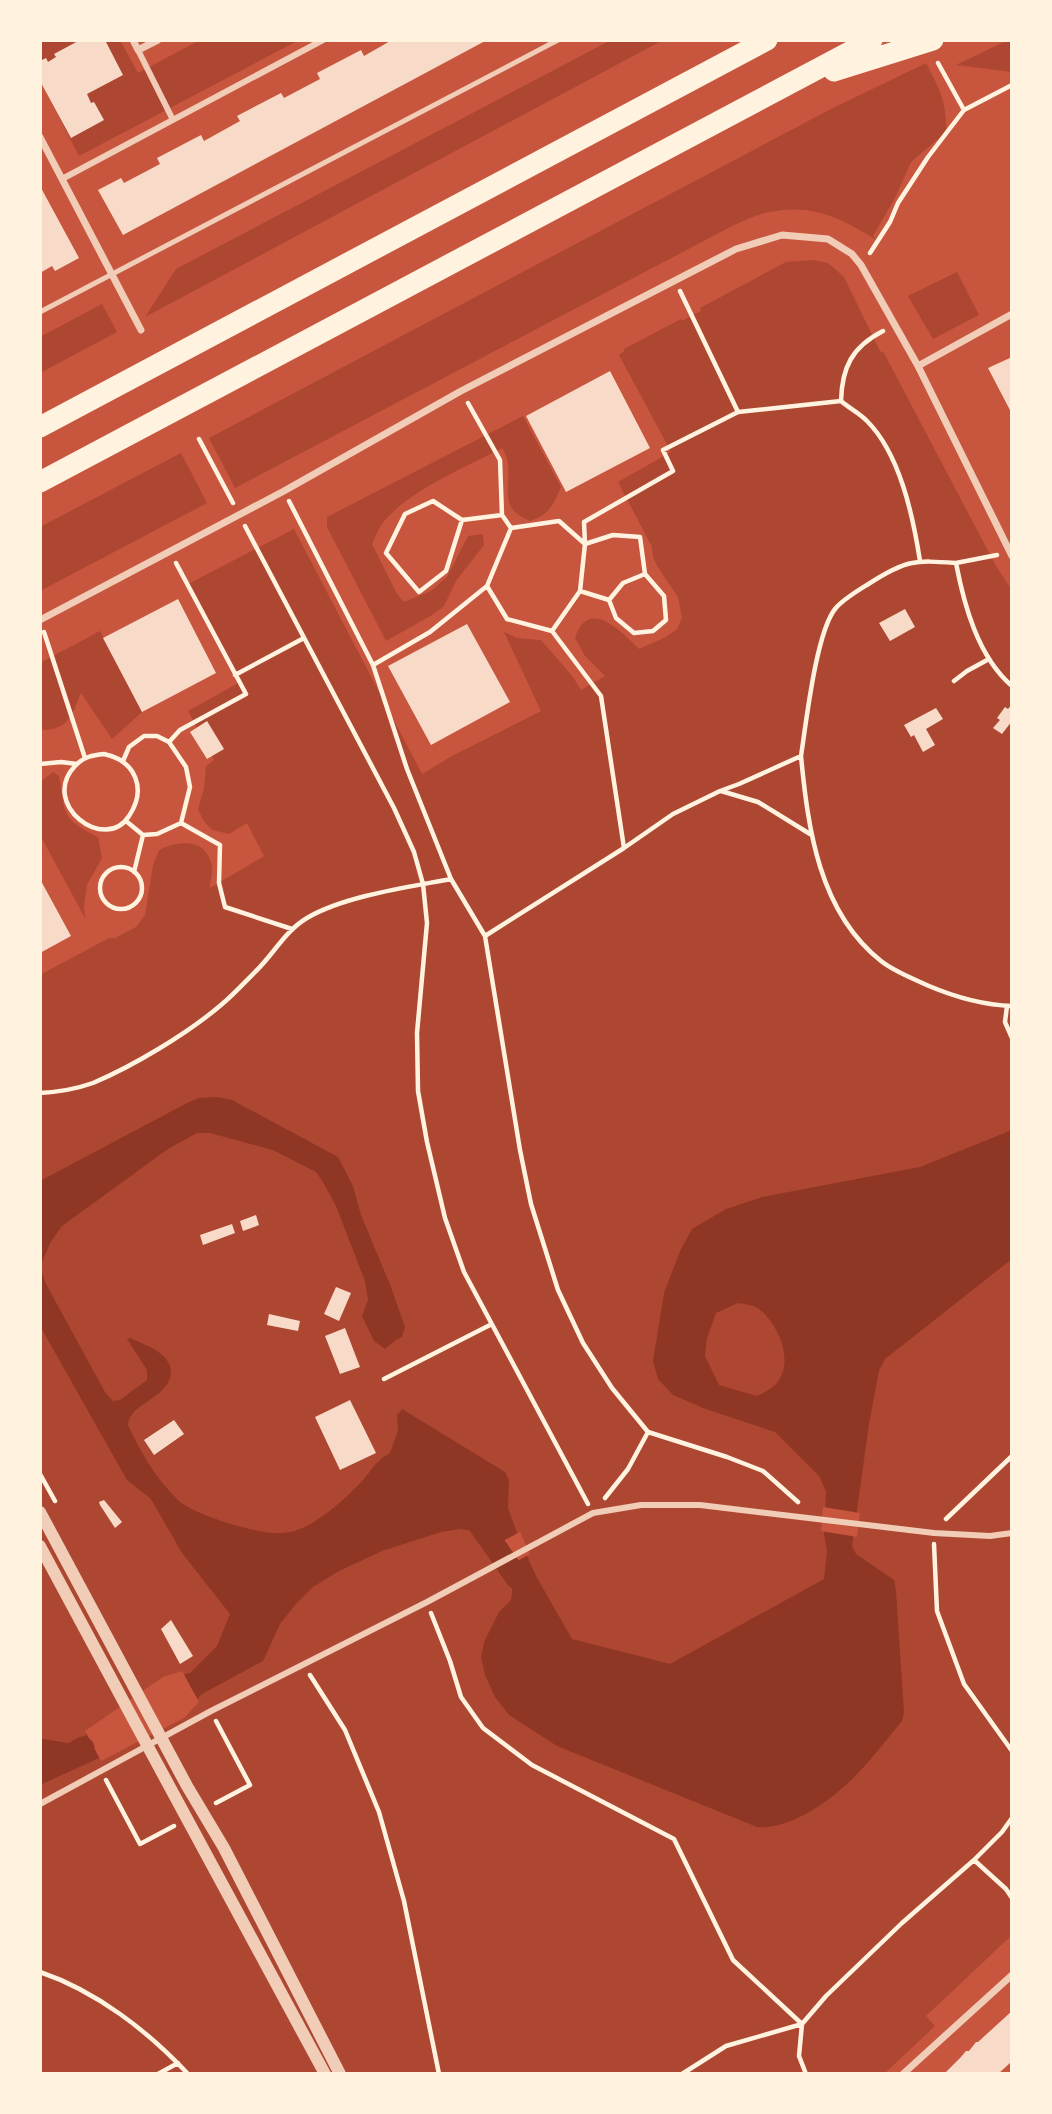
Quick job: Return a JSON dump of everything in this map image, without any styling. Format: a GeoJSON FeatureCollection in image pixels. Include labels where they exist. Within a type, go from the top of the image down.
{"type":"FeatureCollection","features":[{"type":"Feature","properties":{"kind":"highway"},"geometry":{"type":"LineString","coordinates":[[40,482],[872,40]]}},
{"type":"Feature","properties":{"kind":"highway"},"geometry":{"type":"LineString","coordinates":[[789,85],[933,40]]}},
{"type":"Feature","properties":{"kind":"highway"},"geometry":{"type":"LineString","coordinates":[[40,427],[761,43]]}},
{"type":"Feature","properties":{"kind":"street"},"geometry":{"type":"LineString","coordinates":[[133,40],[173,120]]}},
{"type":"Feature","properties":{"kind":"street"},"geometry":{"type":"LineString","coordinates":[[138,50],[158,40]]}},
{"type":"Feature","properties":{"kind":"street"},"geometry":{"type":"LineString","coordinates":[[62,179],[323,40]]}},
{"type":"Feature","properties":{"kind":"street"},"geometry":{"type":"LineString","coordinates":[[40,137],[141,330]]}},
{"type":"Feature","properties":{"kind":"street"},"geometry":{"type":"LineString","coordinates":[[40,621],[284,491],[461,391],[736,250],[782,235],[828,239],[852,254],[861,265],[918,366],[1010,554]]}},
{"type":"Feature","properties":{"kind":"street"},"geometry":{"type":"LineString","coordinates":[[918,366],[1012,314]]}},
{"type":"Feature","properties":{"kind":"street"},"geometry":{"type":"LineString","coordinates":[[40,1804],[593,1513],[641,1505],[700,1505],[934,1533],[990,1536],[1012,1533]]}},
{"type":"Feature","properties":{"kind":"street"},"geometry":{"type":"LineString","coordinates":[[40,1511],[187,1786],[224,1848],[340,2074]]}},
{"type":"Feature","properties":{"kind":"street"},"geometry":{"type":"LineString","coordinates":[[40,1546],[325,2074]]}},
{"type":"Feature","properties":{"kind":"street"},"geometry":{"type":"LineString","coordinates":[[903,2074],[1012,1975]]}},
{"type":"Feature","properties":{"kind":"lane"},"geometry":{"type":"LineString","coordinates":[[40,312],[558,40]]}},
{"type":"Feature","properties":{"kind":"path"},"geometry":{"type":"LineString","coordinates":[[938,63],[964,110]]}},
{"type":"Feature","properties":{"kind":"path"},"geometry":{"type":"LineString","coordinates":[[861,265],[890,222],[898,203],[928,156],[964,110],[1012,85]]}},
{"type":"Feature","properties":{"kind":"path"},"geometry":{"type":"LineString","coordinates":[[675,282],[738,412]]}},
{"type":"Feature","properties":{"kind":"path"},"geometry":{"type":"LineString","coordinates":[[841,401],[841,382],[849,360],[867,340],[894,325]]}},
{"type":"Feature","properties":{"kind":"path"},"geometry":{"type":"LineString","coordinates":[[461,391],[500,460],[502,515],[511,528]]}},
{"type":"Feature","properties":{"kind":"path"},"geometry":{"type":"LineString","coordinates":[[552,631],[580,591],[585,544],[584,522],[673,471],[663,450],[738,412],[841,401],[867,421],[881,439],[903,484],[920,561]]}},
{"type":"Feature","properties":{"kind":"path"},"geometry":{"type":"LineString","coordinates":[[199,439],[394,808],[414,852],[423,884],[427,923],[417,1033],[418,1091],[445,1219],[464,1272],[593,1513],[628,1469],[648,1432]]}},
{"type":"Feature","properties":{"kind":"path"},"geometry":{"type":"LineString","coordinates":[[284,491],[373,665],[407,769],[451,879],[485,936],[531,1204],[558,1290],[583,1343],[612,1388],[648,1432],[763,1471],[802,1507],[811,1519]]}},
{"type":"Feature","properties":{"kind":"path"},"geometry":{"type":"LineString","coordinates":[[462,520],[446,571],[419,592],[386,553],[405,514],[433,502],[462,520],[502,515]]}},
{"type":"Feature","properties":{"kind":"path"},"geometry":{"type":"LineString","coordinates":[[511,528],[559,521],[585,544]]}},
{"type":"Feature","properties":{"kind":"path"},"geometry":{"type":"LineString","coordinates":[[373,665],[430,632],[487,586],[511,528]]}},
{"type":"Feature","properties":{"kind":"path"},"geometry":{"type":"LineString","coordinates":[[585,544],[613,535],[640,537],[645,574],[664,596],[666,620],[653,631],[634,634],[616,618],[609,600]]}},
{"type":"Feature","properties":{"kind":"path"},"geometry":{"type":"LineString","coordinates":[[169,742],[180,730],[246,694],[170,552]]}},
{"type":"Feature","properties":{"kind":"path"},"geometry":{"type":"LineString","coordinates":[[1010,554],[956,563],[920,561],[896,567],[835,609],[826,626],[815,670],[801,756],[810,834],[820,867],[838,910],[863,944],[881,961],[900,973],[946,993],[968,1000],[1009,1006],[1005,1022],[1012,1038]]}},
{"type":"Feature","properties":{"kind":"path"},"geometry":{"type":"LineString","coordinates":[[956,563],[971,618],[989,659],[1012,686]]}},
{"type":"Feature","properties":{"kind":"path"},"geometry":{"type":"LineString","coordinates":[[609,600],[623,583],[645,574]]}},
{"type":"Feature","properties":{"kind":"path"},"geometry":{"type":"LineString","coordinates":[[487,586],[506,619],[552,631],[601,696],[624,848]]}},
{"type":"Feature","properties":{"kind":"path"},"geometry":{"type":"LineString","coordinates":[[580,591],[609,600]]}},
{"type":"Feature","properties":{"kind":"path"},"geometry":{"type":"LineString","coordinates":[[40,621],[58,669],[85,758]]}},
{"type":"Feature","properties":{"kind":"path"},"geometry":{"type":"LineString","coordinates":[[235,674],[304,638]]}},
{"type":"Feature","properties":{"kind":"path"},"geometry":{"type":"LineString","coordinates":[[954,681],[989,659]]}},
{"type":"Feature","properties":{"kind":"path"},"geometry":{"type":"LineString","coordinates":[[123,761],[129,747],[144,736],[157,736],[169,742],[186,767],[190,787],[181,823]]}},
{"type":"Feature","properties":{"kind":"path"},"geometry":{"type":"LineString","coordinates":[[104,754],[123,761],[131,768],[138,789],[137,800],[126,821],[116,828],[104,830],[82,822],[73,815],[67,805],[64,793],[66,781],[70,771],[85,758],[104,754]]}},
{"type":"Feature","properties":{"kind":"path"},"geometry":{"type":"LineString","coordinates":[[485,936],[673,814],[720,790],[739,785],[801,756]]}},
{"type":"Feature","properties":{"kind":"path"},"geometry":{"type":"LineString","coordinates":[[40,764],[77,764]]}},
{"type":"Feature","properties":{"kind":"path"},"geometry":{"type":"LineString","coordinates":[[720,790],[758,802],[810,834]]}},
{"type":"Feature","properties":{"kind":"path"},"geometry":{"type":"LineString","coordinates":[[126,821],[143,835],[157,834],[181,823]]}},
{"type":"Feature","properties":{"kind":"path"},"geometry":{"type":"LineString","coordinates":[[181,823],[220,845],[219,883],[225,907],[292,929]]}},
{"type":"Feature","properties":{"kind":"path"},"geometry":{"type":"LineString","coordinates":[[134,872],[143,835]]}},
{"type":"Feature","properties":{"kind":"path"},"geometry":{"type":"LineString","coordinates":[[115,868],[128,868],[134,872],[140,878],[142,887],[141,897],[136,904],[125,909],[109,906],[101,894],[100,884],[104,876],[115,868]]}},
{"type":"Feature","properties":{"kind":"path"},"geometry":{"type":"LineString","coordinates":[[40,1093],[72,1089],[92,1083],[127,1066],[192,1027],[220,1006],[261,967],[292,929],[307,918],[359,899],[451,879]]}},
{"type":"Feature","properties":{"kind":"path"},"geometry":{"type":"LineString","coordinates":[[384,1379],[490,1325]]}},
{"type":"Feature","properties":{"kind":"path"},"geometry":{"type":"LineString","coordinates":[[1012,1456],[934,1533],[937,1611],[964,1685],[1012,1751]]}},
{"type":"Feature","properties":{"kind":"path"},"geometry":{"type":"LineString","coordinates":[[427,1602],[461,1698],[483,1728],[532,1765],[674,1839],[733,1960],[802,2024]]}},
{"type":"Feature","properties":{"kind":"path"},"geometry":{"type":"LineString","coordinates":[[302,1664],[345,1730],[379,1812],[404,1900],[439,2074]]}},
{"type":"Feature","properties":{"kind":"path"},"geometry":{"type":"LineString","coordinates":[[211,1712],[250,1784],[215,1803]]}},
{"type":"Feature","properties":{"kind":"path"},"geometry":{"type":"LineString","coordinates":[[116,1799],[140,1843],[174,1825]]}},
{"type":"Feature","properties":{"kind":"path"},"geometry":{"type":"LineString","coordinates":[[682,2074],[726,2046],[802,2024],[902,1923],[974,1860],[1012,1818]]}},
{"type":"Feature","properties":{"kind":"path"},"geometry":{"type":"LineString","coordinates":[[974,1860],[1006,1889],[1012,1898]]}},
{"type":"Feature","properties":{"kind":"path"},"geometry":{"type":"LineString","coordinates":[[40,1972],[86,1992],[126,2018],[188,2074]]}},
{"type":"Feature","properties":{"kind":"path"},"geometry":{"type":"LineString","coordinates":[[802,2024],[799,2056],[806,2074]]}},
{"type":"Feature","properties":{"kind":"path"},"geometry":{"type":"LineString","coordinates":[[158,2074],[178,2063]]}},
{"type":"Feature","properties":{"kind":"shaded area"},"geometry":{"type":"Polygon","coordinates":[[[40,40],[120,40],[138,73],[200,40],[299,40],[79,156],[40,80],[40,40]]]}},
{"type":"Feature","properties":{"kind":"shaded area"},"geometry":{"type":"Polygon","coordinates":[[[611,40],[663,40],[145,317],[176,269],[611,40]]]}},
{"type":"Feature","properties":{"kind":"shaded area"},"geometry":{"type":"Polygon","coordinates":[[[1012,40],[1012,72],[956,65],[1012,40]]]}},
{"type":"Feature","properties":{"kind":"shaded area"},"geometry":{"type":"Polygon","coordinates":[[[926,63],[941,96],[946,132],[911,162],[895,198],[873,236],[877,240],[839,220],[814,211],[786,210],[752,217],[235,488],[209,438],[829,110],[926,63]]]}},
{"type":"Feature","properties":{"kind":"shaded area"},"geometry":{"type":"Polygon","coordinates":[[[812,260],[828,263],[844,277],[880,351],[884,353],[996,566],[1012,590],[1012,1935],[926,2016],[935,2026],[884,2074],[40,2074],[40,975],[109,938],[115,938],[136,927],[145,915],[153,865],[159,850],[183,843],[204,850],[212,866],[210,888],[264,856],[247,823],[229,834],[212,830],[198,809],[206,766],[214,760],[188,711],[240,682],[188,584],[294,529],[422,774],[541,711],[504,632],[517,638],[541,640],[581,690],[605,676],[585,656],[575,638],[581,626],[588,620],[605,621],[639,649],[677,629],[682,618],[678,597],[657,566],[652,547],[618,482],[671,452],[619,355],[624,349],[701,311],[700,308],[786,262],[812,260]]]}},
{"type":"Feature","properties":{"kind":"shaded area"},"geometry":{"type":"Polygon","coordinates":[[[957,272],[979,315],[933,339],[908,296],[957,272]]]}},
{"type":"Feature","properties":{"kind":"shaded area"},"geometry":{"type":"Polygon","coordinates":[[[102,304],[117,332],[40,373],[40,337],[102,304]]]}},
{"type":"Feature","properties":{"kind":"shaded area"},"geometry":{"type":"Polygon","coordinates":[[[523,416],[561,487],[553,504],[542,515],[530,521],[515,512],[508,499],[508,465],[502,448],[440,480],[397,508],[383,523],[372,544],[397,594],[404,602],[431,591],[447,577],[468,536],[483,534],[484,545],[456,581],[444,606],[386,641],[327,527],[327,517],[523,416]]]}},
{"type":"Feature","properties":{"kind":"shaded area"},"geometry":{"type":"Polygon","coordinates":[[[181,453],[207,503],[40,591],[40,527],[181,453]]]}},
{"type":"Feature","properties":{"kind":"shaded area"},"geometry":{"type":"Polygon","coordinates":[[[100,631],[142,712],[112,739],[81,693],[63,725],[40,730],[40,663],[100,631]]]}},
{"type":"Feature","properties":{"kind":"shaded area"},"geometry":{"type":"Polygon","coordinates":[[[53,772],[59,776],[64,808],[71,820],[98,837],[102,858],[87,885],[85,918],[40,835],[40,782],[53,772]]]}},
{"type":"Feature","properties":{"kind":"shaded area"},"geometry":{"type":"Polygon","coordinates":[[[199,1098],[232,1100],[338,1157],[353,1186],[361,1215],[391,1287],[405,1327],[402,1337],[385,1349],[374,1341],[362,1316],[368,1300],[365,1281],[336,1206],[316,1172],[273,1150],[210,1133],[197,1133],[168,1149],[62,1226],[50,1243],[40,1267],[40,1181],[187,1103],[199,1098]]]}},
{"type":"Feature","properties":{"kind":"shaded area"},"geometry":{"type":"Polygon","coordinates":[[[1012,1130],[1012,1259],[885,1359],[879,1371],[852,1546],[856,1554],[894,1580],[904,1712],[902,1721],[865,1766],[832,1797],[790,1821],[757,1827],[557,1746],[509,1715],[495,1697],[485,1675],[481,1657],[484,1642],[499,1612],[511,1600],[513,1583],[496,1544],[476,1531],[460,1529],[441,1532],[382,1551],[339,1571],[313,1587],[296,1604],[280,1624],[263,1661],[202,1694],[182,1715],[40,1785],[40,1761],[86,1735],[164,1680],[190,1673],[217,1646],[230,1614],[182,1553],[151,1499],[127,1480],[40,1326],[40,1267],[46,1284],[105,1392],[113,1401],[120,1400],[147,1380],[147,1370],[127,1339],[150,1347],[167,1360],[171,1372],[169,1381],[135,1411],[128,1425],[156,1475],[186,1506],[224,1522],[265,1532],[286,1533],[306,1526],[341,1501],[378,1461],[390,1453],[398,1430],[397,1415],[402,1409],[505,1472],[509,1480],[508,1508],[518,1536],[536,1576],[572,1639],[670,1664],[824,1579],[827,1551],[824,1534],[826,1492],[820,1477],[775,1432],[673,1395],[658,1379],[653,1361],[664,1293],[680,1251],[692,1229],[726,1209],[762,1197],[920,1167],[1012,1130]],[[738,1303],[716,1313],[707,1338],[705,1356],[719,1385],[757,1396],[776,1384],[782,1375],[782,1344],[773,1324],[766,1316],[757,1308],[738,1303]]]}},
{"type":"Feature","properties":{"kind":"pier"},"geometry":{"type":"Polygon","coordinates":[[[823,1507],[860,1513],[857,1537],[821,1531],[823,1507]]]}},
{"type":"Feature","properties":{"kind":"pier"},"geometry":{"type":"Polygon","coordinates":[[[520,1532],[530,1554],[503,1569],[493,1546],[520,1532]]]}},
{"type":"Feature","properties":{"kind":"pier"},"geometry":{"type":"Polygon","coordinates":[[[182,1671],[199,1702],[184,1718],[101,1761],[85,1731],[163,1677],[182,1671]]]}},
{"type":"Feature","properties":{"kind":"building"},"geometry":{"type":"Polygon","coordinates":[[[80,40],[105,40],[123,75],[87,94],[104,120],[71,138],[40,81],[40,61],[46,58],[48,62],[56,57],[54,54],[80,40]]]}},
{"type":"Feature","properties":{"kind":"building"},"geometry":{"type":"Polygon","coordinates":[[[392,40],[487,40],[123,235],[98,190],[121,178],[124,183],[160,164],[157,158],[201,135],[204,141],[240,121],[237,116],[281,93],[284,98],[320,79],[317,73],[361,50],[364,56],[392,40]]]}},
{"type":"Feature","properties":{"kind":"building"},"geometry":{"type":"Polygon","coordinates":[[[40,186],[79,258],[55,271],[52,266],[40,273],[40,186]]]}},
{"type":"Feature","properties":{"kind":"building"},"geometry":{"type":"Polygon","coordinates":[[[1012,357],[1012,414],[988,368],[1012,357]]]}},
{"type":"Feature","properties":{"kind":"building"},"geometry":{"type":"Polygon","coordinates":[[[610,371],[650,448],[566,492],[526,416],[610,371]]]}},
{"type":"Feature","properties":{"kind":"building"},"geometry":{"type":"Polygon","coordinates":[[[178,599],[216,673],[142,712],[103,638],[178,599]]]}},
{"type":"Feature","properties":{"kind":"building"},"geometry":{"type":"Polygon","coordinates":[[[905,609],[915,627],[890,641],[879,623],[905,609]]]}},
{"type":"Feature","properties":{"kind":"building"},"geometry":{"type":"Polygon","coordinates":[[[467,624],[510,702],[431,745],[388,666],[467,624]]]}},
{"type":"Feature","properties":{"kind":"building"},"geometry":{"type":"Polygon","coordinates":[[[1012,704],[1012,721],[1002,734],[993,728],[1000,720],[997,718],[1005,707],[1008,709],[1012,704]]]}},
{"type":"Feature","properties":{"kind":"building"},"geometry":{"type":"Polygon","coordinates":[[[936,708],[943,719],[926,729],[935,745],[923,752],[914,735],[911,737],[904,725],[936,708]]]}},
{"type":"Feature","properties":{"kind":"building"},"geometry":{"type":"Polygon","coordinates":[[[207,721],[224,749],[207,759],[190,732],[207,721]]]}},
{"type":"Feature","properties":{"kind":"building"},"geometry":{"type":"Polygon","coordinates":[[[40,879],[71,936],[40,953],[40,879]]]}},
{"type":"Feature","properties":{"kind":"building"},"geometry":{"type":"Polygon","coordinates":[[[256,1215],[259,1225],[243,1231],[240,1221],[256,1215]]]}},
{"type":"Feature","properties":{"kind":"building"},"geometry":{"type":"Polygon","coordinates":[[[232,1224],[235,1233],[203,1245],[200,1235],[232,1224]]]}},
{"type":"Feature","properties":{"kind":"building"},"geometry":{"type":"Polygon","coordinates":[[[336,1287],[351,1293],[339,1321],[324,1314],[336,1287]]]}},
{"type":"Feature","properties":{"kind":"building"},"geometry":{"type":"Polygon","coordinates":[[[269,1314],[300,1321],[298,1331],[267,1325],[269,1314]]]}},
{"type":"Feature","properties":{"kind":"building"},"geometry":{"type":"Polygon","coordinates":[[[345,1328],[360,1367],[340,1374],[325,1336],[345,1328]]]}},
{"type":"Feature","properties":{"kind":"building"},"geometry":{"type":"Polygon","coordinates":[[[350,1400],[376,1453],[340,1470],[315,1417],[350,1400]]]}},
{"type":"Feature","properties":{"kind":"building"},"geometry":{"type":"Polygon","coordinates":[[[174,1420],[184,1434],[154,1455],[144,1440],[174,1420]]]}},
{"type":"Feature","properties":{"kind":"building"},"geometry":{"type":"Polygon","coordinates":[[[104,1500],[122,1522],[115,1528],[100,1505],[99,1502],[104,1500]]]}},
{"type":"Feature","properties":{"kind":"building"},"geometry":{"type":"Polygon","coordinates":[[[171,1620],[193,1656],[180,1664],[161,1629],[171,1620]]]}},
{"type":"Feature","properties":{"kind":"building"},"geometry":{"type":"Polygon","coordinates":[[[1012,2011],[1010,2063],[998,2074],[944,2074],[966,2051],[1012,2011]]]}},
{"type":"Feature","properties":{"kind":"waterway"},"geometry":{"type":"LineString","coordinates":[[470,1513],[517,1578]]}},
{"type":"Feature","properties":{"kind":"waterway"},"geometry":{"type":"LineString","coordinates":[[40,1750],[71,1755],[83,1748]]}}]}
